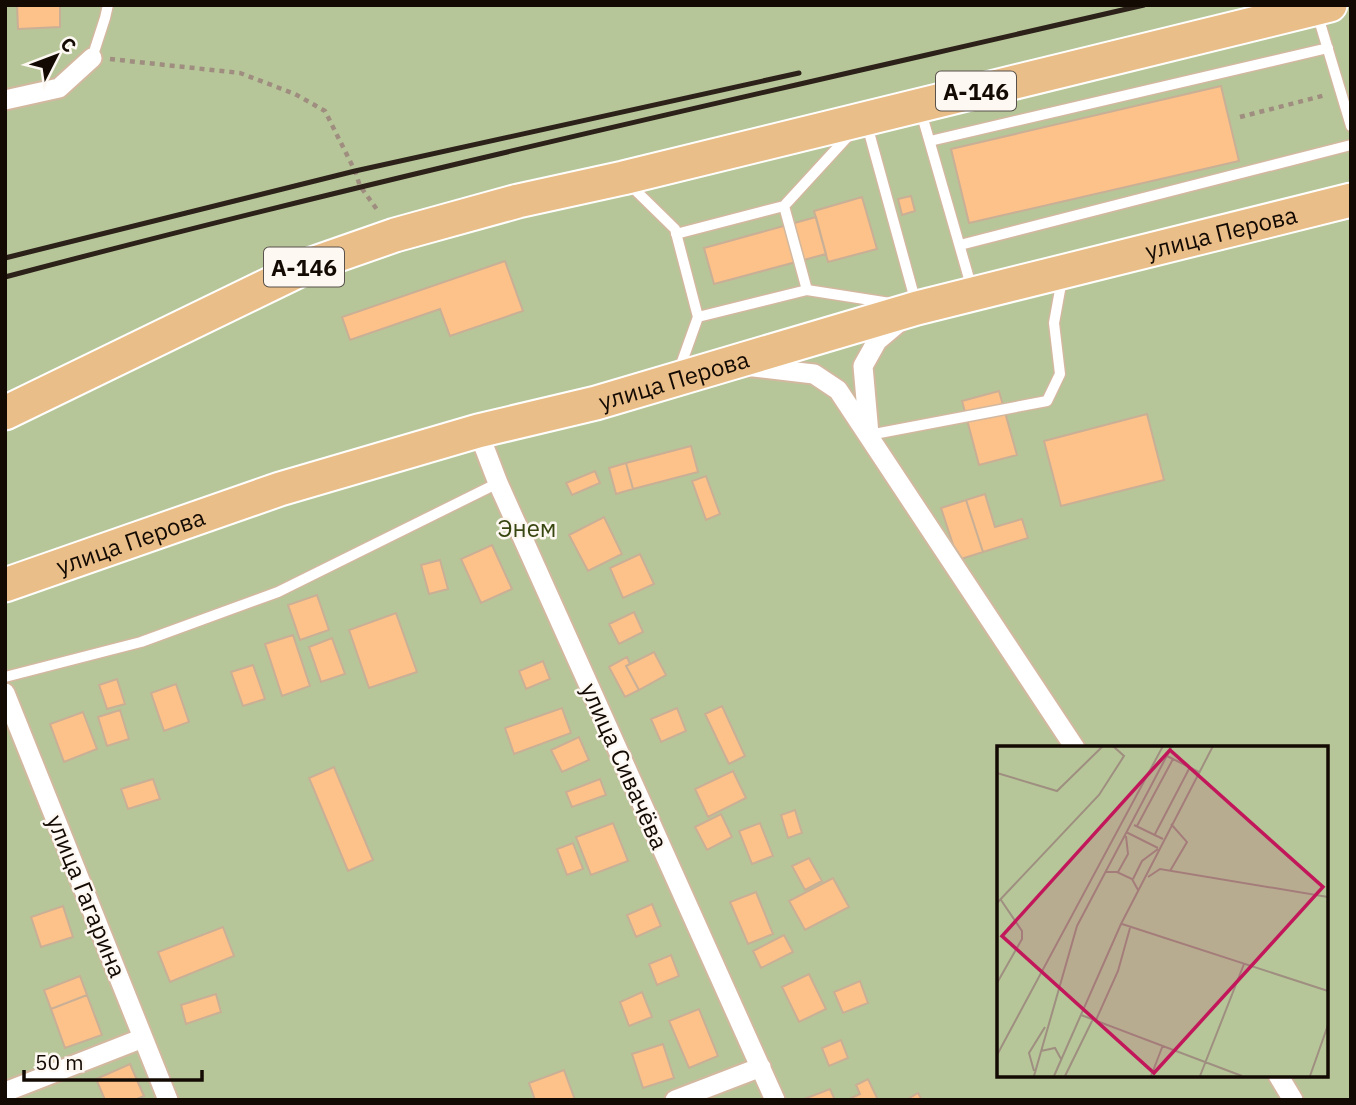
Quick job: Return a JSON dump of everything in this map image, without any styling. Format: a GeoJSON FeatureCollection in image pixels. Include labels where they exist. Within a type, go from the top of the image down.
{"type":"FeatureCollection","features":[{"type":"Feature","properties":{"kind":"highway","name":"А-146"},"geometry":{"type":"LineString","coordinates":[[5,413],[312,264],[395,235],[518,201],[623,178],[1323,7]]}},
{"type":"Feature","properties":{"kind":"highway","name":"улица Перова"},"geometry":{"type":"LineString","coordinates":[[5,584],[280,489],[478,430],[596,403],[973,293],[1351,200]]}},
{"type":"Feature","properties":{"kind":"street"},"geometry":{"type":"LineString","coordinates":[[5,100],[59,88],[92,58]]}},
{"type":"Feature","properties":{"kind":"street"},"geometry":{"type":"LineString","coordinates":[[869,435],[863,366],[877,341],[917,308]]}},
{"type":"Feature","properties":{"kind":"street"},"geometry":{"type":"LineString","coordinates":[[731,364],[814,374],[838,390],[1074,746]]}},
{"type":"Feature","properties":{"kind":"street","name":"улица Сивачёва"},"geometry":{"type":"LineString","coordinates":[[478,430],[498,483],[775,1100]]}},
{"type":"Feature","properties":{"kind":"street","name":"улица Гагарина"},"geometry":{"type":"LineString","coordinates":[[5,693],[167,1100]]}},
{"type":"Feature","properties":{"kind":"street"},"geometry":{"type":"LineString","coordinates":[[5,1092],[143,1038]]}},
{"type":"Feature","properties":{"kind":"street"},"geometry":{"type":"LineString","coordinates":[[675,1100],[761,1067]]}},
{"type":"Feature","properties":{"kind":"street"},"geometry":{"type":"LineString","coordinates":[[1279,1077],[1293,1100]]}},
{"type":"Feature","properties":{"kind":"lane"},"geometry":{"type":"LineString","coordinates":[[92,58],[108,5]]}},
{"type":"Feature","properties":{"kind":"lane"},"geometry":{"type":"LineString","coordinates":[[1323,7],[1328,48],[1351,126]]}},
{"type":"Feature","properties":{"kind":"lane"},"geometry":{"type":"LineString","coordinates":[[930,141],[1328,48]]}},
{"type":"Feature","properties":{"kind":"lane"},"geometry":{"type":"LineString","coordinates":[[919,104],[973,293]]}},
{"type":"Feature","properties":{"kind":"lane"},"geometry":{"type":"LineString","coordinates":[[676,234],[783,206],[865,118]]}},
{"type":"Feature","properties":{"kind":"lane"},"geometry":{"type":"LineString","coordinates":[[698,317],[807,290],[917,308],[865,118]]}},
{"type":"Feature","properties":{"kind":"lane"},"geometry":{"type":"LineString","coordinates":[[960,245],[1351,145]]}},
{"type":"Feature","properties":{"kind":"lane"},"geometry":{"type":"LineString","coordinates":[[623,178],[675,229],[698,317],[675,380]]}},
{"type":"Feature","properties":{"kind":"lane"},"geometry":{"type":"LineString","coordinates":[[783,206],[807,290]]}},
{"type":"Feature","properties":{"kind":"lane"},"geometry":{"type":"LineString","coordinates":[[869,435],[1047,401],[1060,374],[1054,323],[1063,272]]}},
{"type":"Feature","properties":{"kind":"lane"},"geometry":{"type":"LineString","coordinates":[[5,677],[141,642],[278,592],[498,483]]}},
{"type":"Feature","properties":{"kind":"path"},"geometry":{"type":"LineString","coordinates":[[92,58],[240,73],[295,94],[325,111],[360,186],[395,235]]}},
{"type":"Feature","properties":{"kind":"path"},"geometry":{"type":"LineString","coordinates":[[1240,117],[1340,91]]}},
{"type":"Feature","properties":{"kind":"green space","name":"Энем"},"geometry":{"type":"Polygon","coordinates":[[[5,5],[1351,5],[1351,1100],[5,1100],[5,5]]]}},
{"type":"Feature","properties":{"kind":"building"},"geometry":{"type":"Polygon","coordinates":[[[17,5],[60,5],[60,27],[18,29],[17,5]]]}},
{"type":"Feature","properties":{"kind":"building"},"geometry":{"type":"Polygon","coordinates":[[[1221,86],[1239,161],[969,223],[951,149],[1221,86]]]}},
{"type":"Feature","properties":{"kind":"building"},"geometry":{"type":"Polygon","coordinates":[[[911,196],[915,211],[902,215],[898,199],[911,196]]]}},
{"type":"Feature","properties":{"kind":"building"},"geometry":{"type":"Polygon","coordinates":[[[862,197],[877,249],[828,262],[814,211],[862,197]]]}},
{"type":"Feature","properties":{"kind":"building"},"geometry":{"type":"Polygon","coordinates":[[[816,217],[826,254],[714,284],[704,248],[816,217]]]}},
{"type":"Feature","properties":{"kind":"building"},"geometry":{"type":"Polygon","coordinates":[[[505,261],[523,311],[450,336],[440,309],[350,340],[342,317],[505,261]]]}},
{"type":"Feature","properties":{"kind":"building"},"geometry":{"type":"Polygon","coordinates":[[[999,391],[1017,455],[979,465],[962,401],[999,391]]]}},
{"type":"Feature","properties":{"kind":"building"},"geometry":{"type":"Polygon","coordinates":[[[1147,414],[1164,480],[1061,506],[1044,441],[1147,414]]]}},
{"type":"Feature","properties":{"kind":"building"},"geometry":{"type":"Polygon","coordinates":[[[691,446],[698,472],[633,489],[626,463],[691,446]]]}},
{"type":"Feature","properties":{"kind":"building"},"geometry":{"type":"Polygon","coordinates":[[[626,463],[633,489],[616,494],[609,468],[626,463]]]}},
{"type":"Feature","properties":{"kind":"building"},"geometry":{"type":"Polygon","coordinates":[[[595,471],[600,483],[572,495],[566,483],[595,471]]]}},
{"type":"Feature","properties":{"kind":"building"},"geometry":{"type":"Polygon","coordinates":[[[706,476],[720,514],[706,520],[692,481],[706,476]]]}},
{"type":"Feature","properties":{"kind":"building"},"geometry":{"type":"Polygon","coordinates":[[[985,494],[995,527],[1022,519],[1028,538],[983,552],[966,500],[985,494]]]}},
{"type":"Feature","properties":{"kind":"building"},"geometry":{"type":"Polygon","coordinates":[[[966,500],[983,552],[958,560],[941,508],[966,500]]]}},
{"type":"Feature","properties":{"kind":"building"},"geometry":{"type":"Polygon","coordinates":[[[604,517],[622,554],[588,571],[569,535],[604,517]]]}},
{"type":"Feature","properties":{"kind":"building"},"geometry":{"type":"Polygon","coordinates":[[[492,545],[512,589],[481,603],[461,559],[492,545]]]}},
{"type":"Feature","properties":{"kind":"building"},"geometry":{"type":"Polygon","coordinates":[[[640,554],[654,584],[623,598],[610,568],[640,554]]]}},
{"type":"Feature","properties":{"kind":"building"},"geometry":{"type":"Polygon","coordinates":[[[440,560],[448,589],[429,594],[421,565],[440,560]]]}},
{"type":"Feature","properties":{"kind":"building"},"geometry":{"type":"Polygon","coordinates":[[[317,595],[329,630],[300,640],[288,605],[317,595]]]}},
{"type":"Feature","properties":{"kind":"building"},"geometry":{"type":"Polygon","coordinates":[[[634,612],[643,632],[619,644],[609,624],[634,612]]]}},
{"type":"Feature","properties":{"kind":"building"},"geometry":{"type":"Polygon","coordinates":[[[396,613],[417,672],[369,688],[349,630],[396,613]]]}},
{"type":"Feature","properties":{"kind":"building"},"geometry":{"type":"Polygon","coordinates":[[[293,635],[310,686],[282,696],[265,644],[293,635]]]}},
{"type":"Feature","properties":{"kind":"building"},"geometry":{"type":"Polygon","coordinates":[[[332,638],[345,674],[321,682],[309,647],[332,638]]]}},
{"type":"Feature","properties":{"kind":"building"},"geometry":{"type":"Polygon","coordinates":[[[654,652],[666,675],[639,690],[626,666],[654,652]]]}},
{"type":"Feature","properties":{"kind":"building"},"geometry":{"type":"Polygon","coordinates":[[[627,657],[630,664],[626,666],[639,690],[625,697],[609,667],[627,657]]]}},
{"type":"Feature","properties":{"kind":"building"},"geometry":{"type":"Polygon","coordinates":[[[543,661],[550,679],[526,689],[519,671],[543,661]]]}},
{"type":"Feature","properties":{"kind":"building"},"geometry":{"type":"Polygon","coordinates":[[[253,665],[265,699],[243,706],[231,672],[253,665]]]}},
{"type":"Feature","properties":{"kind":"building"},"geometry":{"type":"Polygon","coordinates":[[[117,679],[125,704],[107,709],[99,685],[117,679]]]}},
{"type":"Feature","properties":{"kind":"building"},"geometry":{"type":"Polygon","coordinates":[[[176,684],[189,722],[164,731],[151,693],[176,684]]]}},
{"type":"Feature","properties":{"kind":"building"},"geometry":{"type":"Polygon","coordinates":[[[722,706],[745,756],[729,764],[705,714],[722,706]]]}},
{"type":"Feature","properties":{"kind":"building"},"geometry":{"type":"Polygon","coordinates":[[[562,708],[571,733],[514,754],[505,728],[562,708]]]}},
{"type":"Feature","properties":{"kind":"building"},"geometry":{"type":"Polygon","coordinates":[[[677,708],[686,731],[661,742],[651,719],[677,708]]]}},
{"type":"Feature","properties":{"kind":"building"},"geometry":{"type":"Polygon","coordinates":[[[120,710],[129,739],[107,746],[98,717],[120,710]]]}},
{"type":"Feature","properties":{"kind":"building"},"geometry":{"type":"Polygon","coordinates":[[[83,712],[97,749],[64,762],[50,724],[83,712]]]}},
{"type":"Feature","properties":{"kind":"building"},"geometry":{"type":"Polygon","coordinates":[[[579,737],[589,760],[562,772],[551,750],[579,737]]]}},
{"type":"Feature","properties":{"kind":"building"},"geometry":{"type":"Polygon","coordinates":[[[334,767],[373,860],[348,871],[309,778],[334,767]]]}},
{"type":"Feature","properties":{"kind":"building"},"geometry":{"type":"Polygon","coordinates":[[[733,771],[746,798],[708,817],[695,789],[733,771]]]}},
{"type":"Feature","properties":{"kind":"building"},"geometry":{"type":"Polygon","coordinates":[[[153,779],[160,799],[128,809],[121,789],[153,779]]]}},
{"type":"Feature","properties":{"kind":"building"},"geometry":{"type":"Polygon","coordinates":[[[600,779],[606,795],[572,807],[566,792],[600,779]]]}},
{"type":"Feature","properties":{"kind":"building"},"geometry":{"type":"Polygon","coordinates":[[[795,810],[802,833],[788,838],[781,815],[795,810]]]}},
{"type":"Feature","properties":{"kind":"building"},"geometry":{"type":"Polygon","coordinates":[[[721,814],[732,837],[707,850],[695,827],[721,814]]]}},
{"type":"Feature","properties":{"kind":"building"},"geometry":{"type":"Polygon","coordinates":[[[613,823],[628,861],[591,875],[576,837],[613,823]]]}},
{"type":"Feature","properties":{"kind":"building"},"geometry":{"type":"Polygon","coordinates":[[[760,823],[773,856],[752,864],[739,831],[760,823]]]}},
{"type":"Feature","properties":{"kind":"building"},"geometry":{"type":"Polygon","coordinates":[[[573,843],[583,869],[567,875],[557,849],[573,843]]]}},
{"type":"Feature","properties":{"kind":"building"},"geometry":{"type":"Polygon","coordinates":[[[809,858],[822,881],[805,890],[792,866],[809,858]]]}},
{"type":"Feature","properties":{"kind":"building"},"geometry":{"type":"Polygon","coordinates":[[[833,878],[849,907],[805,930],[789,901],[833,878]]]}},
{"type":"Feature","properties":{"kind":"building"},"geometry":{"type":"Polygon","coordinates":[[[756,892],[773,934],[748,944],[730,902],[756,892]]]}},
{"type":"Feature","properties":{"kind":"building"},"geometry":{"type":"Polygon","coordinates":[[[652,904],[661,926],[636,937],[627,915],[652,904]]]}},
{"type":"Feature","properties":{"kind":"building"},"geometry":{"type":"Polygon","coordinates":[[[63,906],[73,937],[41,947],[31,917],[63,906]]]}},
{"type":"Feature","properties":{"kind":"building"},"geometry":{"type":"Polygon","coordinates":[[[223,927],[234,956],[170,982],[158,952],[223,927]]]}},
{"type":"Feature","properties":{"kind":"building"},"geometry":{"type":"Polygon","coordinates":[[[784,935],[793,952],[761,968],[753,951],[784,935]]]}},
{"type":"Feature","properties":{"kind":"building"},"geometry":{"type":"Polygon","coordinates":[[[671,955],[679,976],[657,985],[649,964],[671,955]]]}},
{"type":"Feature","properties":{"kind":"building"},"geometry":{"type":"Polygon","coordinates":[[[809,974],[826,1009],[799,1022],[782,987],[809,974]]]}},
{"type":"Feature","properties":{"kind":"building"},"geometry":{"type":"Polygon","coordinates":[[[80,976],[87,995],[51,1009],[44,990],[80,976]]]}},
{"type":"Feature","properties":{"kind":"building"},"geometry":{"type":"Polygon","coordinates":[[[860,981],[868,1003],[843,1013],[834,992],[860,981]]]}},
{"type":"Feature","properties":{"kind":"building"},"geometry":{"type":"Polygon","coordinates":[[[642,992],[652,1017],[629,1026],[620,1002],[642,992]]]}},
{"type":"Feature","properties":{"kind":"building"},"geometry":{"type":"Polygon","coordinates":[[[216,994],[221,1012],[186,1024],[181,1005],[216,994]]]}},
{"type":"Feature","properties":{"kind":"building"},"geometry":{"type":"Polygon","coordinates":[[[87,995],[102,1035],[65,1048],[51,1009],[87,995]]]}},
{"type":"Feature","properties":{"kind":"building"},"geometry":{"type":"Polygon","coordinates":[[[699,1009],[718,1056],[689,1068],[669,1021],[699,1009]]]}},
{"type":"Feature","properties":{"kind":"building"},"geometry":{"type":"Polygon","coordinates":[[[841,1040],[848,1058],[829,1066],[822,1048],[841,1040]]]}},
{"type":"Feature","properties":{"kind":"building"},"geometry":{"type":"Polygon","coordinates":[[[663,1044],[674,1078],[643,1088],[632,1054],[663,1044]]]}},
{"type":"Feature","properties":{"kind":"building"},"geometry":{"type":"Polygon","coordinates":[[[130,1064],[144,1096],[135,1100],[105,1100],[96,1079],[130,1064]]]}},
{"type":"Feature","properties":{"kind":"building"},"geometry":{"type":"Polygon","coordinates":[[[564,1070],[575,1100],[535,1100],[529,1083],[564,1070]]]}},
{"type":"Feature","properties":{"kind":"building"},"geometry":{"type":"Polygon","coordinates":[[[868,1079],[878,1100],[847,1100],[860,1094],[856,1085],[868,1079]]]}},
{"type":"Feature","properties":{"kind":"building"},"geometry":{"type":"Polygon","coordinates":[[[830,1089],[835,1100],[804,1099],[830,1089]]]}},
{"type":"Feature","properties":{"kind":"building"},"geometry":{"type":"Polygon","coordinates":[[[918,1093],[922,1100],[906,1100],[918,1093]]]}},
{"type":"Feature","properties":{"kind":"railway"},"geometry":{"type":"LineString","coordinates":[[5,277],[431,170],[1144,5]]}},
{"type":"Feature","properties":{"kind":"railway"},"geometry":{"type":"LineString","coordinates":[[5,258],[355,171],[799,73]]}}]}
